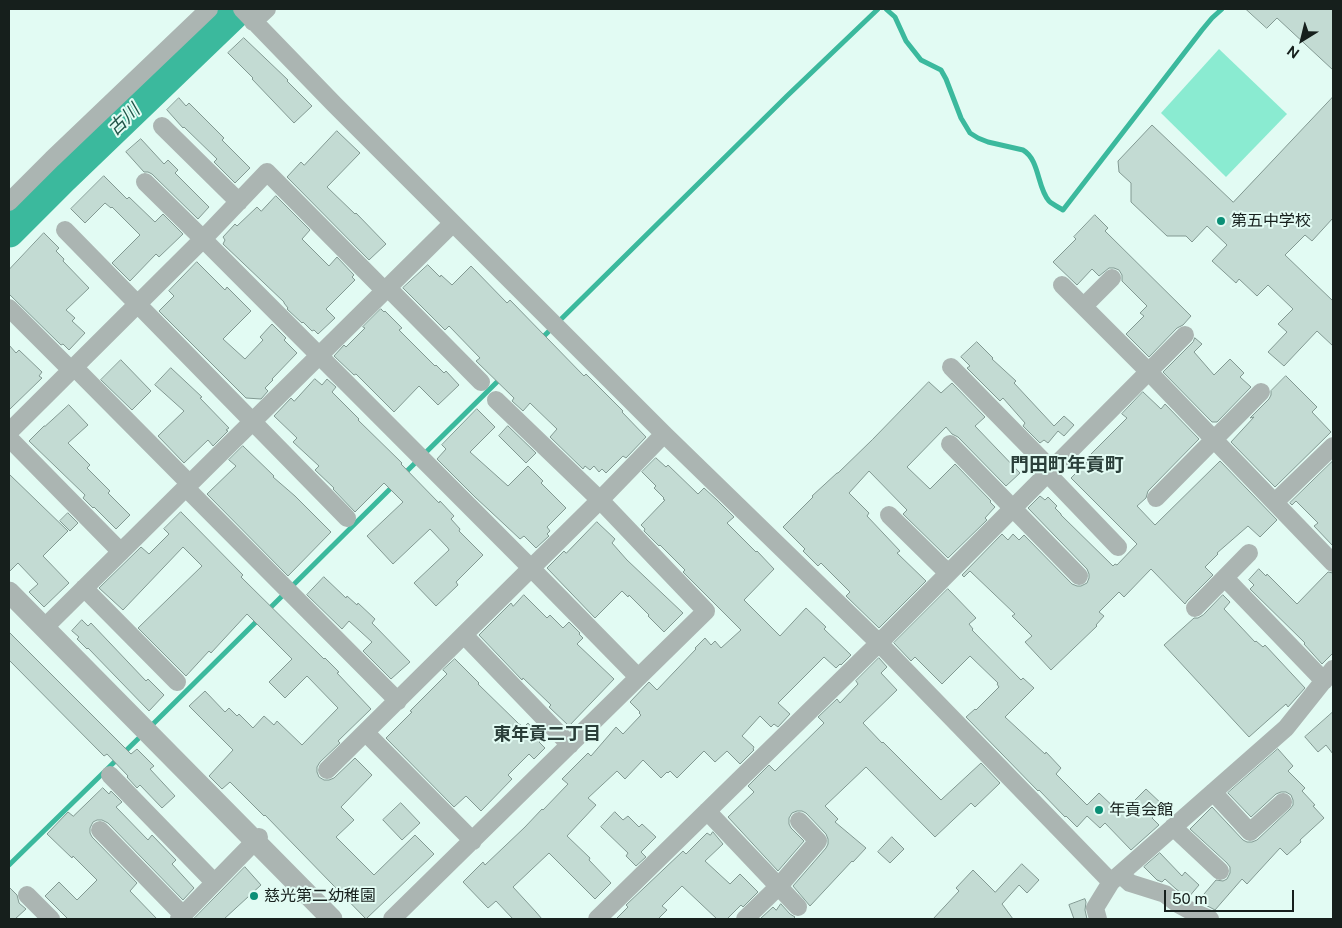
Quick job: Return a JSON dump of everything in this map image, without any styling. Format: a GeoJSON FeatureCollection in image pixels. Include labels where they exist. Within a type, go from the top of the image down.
{"type":"FeatureCollection","features":[{"type":"Feature","properties":{"kind":"street"},"geometry":{"type":"LineString","coordinates":[[9,202],[209,9]]}},
{"type":"Feature","properties":{"kind":"street"},"geometry":{"type":"LineString","coordinates":[[266,9],[248,15],[664,434],[879,643],[1115,878],[1165,894],[1178,904],[1210,919]]}},
{"type":"Feature","properties":{"kind":"street"},"geometry":{"type":"LineString","coordinates":[[162,126],[239,202]]}},
{"type":"Feature","properties":{"kind":"street"},"geometry":{"type":"LineString","coordinates":[[9,432],[267,172],[481,382]]}},
{"type":"Feature","properties":{"kind":"street"},"geometry":{"type":"LineString","coordinates":[[145,182],[532,568],[638,677]]}},
{"type":"Feature","properties":{"kind":"street"},"geometry":{"type":"LineString","coordinates":[[44,628],[453,223]]}},
{"type":"Feature","properties":{"kind":"street"},"geometry":{"type":"LineString","coordinates":[[65,230],[347,518]]}},
{"type":"Feature","properties":{"kind":"street"},"geometry":{"type":"LineString","coordinates":[[1084,306],[1112,278]]}},
{"type":"Feature","properties":{"kind":"street"},"geometry":{"type":"LineString","coordinates":[[1062,285],[1333,562]]}},
{"type":"Feature","properties":{"kind":"street"},"geometry":{"type":"LineString","coordinates":[[9,308],[72,368],[398,701]]}},
{"type":"Feature","properties":{"kind":"street"},"geometry":{"type":"LineString","coordinates":[[597,919],[879,643],[1185,335]]}},
{"type":"Feature","properties":{"kind":"street"},"geometry":{"type":"LineString","coordinates":[[951,368],[1118,547]]}},
{"type":"Feature","properties":{"kind":"street"},"geometry":{"type":"LineString","coordinates":[[1156,498],[1261,392]]}},
{"type":"Feature","properties":{"kind":"street"},"geometry":{"type":"LineString","coordinates":[[392,919],[706,611],[600,500],[496,400]]}},
{"type":"Feature","properties":{"kind":"street"},"geometry":{"type":"LineString","coordinates":[[328,770],[664,434]]}},
{"type":"Feature","properties":{"kind":"street"},"geometry":{"type":"LineString","coordinates":[[9,438],[121,552]]}},
{"type":"Feature","properties":{"kind":"street"},"geometry":{"type":"LineString","coordinates":[[950,444],[1079,576]]}},
{"type":"Feature","properties":{"kind":"street"},"geometry":{"type":"LineString","coordinates":[[1275,502],[1333,446]]}},
{"type":"Feature","properties":{"kind":"street"},"geometry":{"type":"LineString","coordinates":[[890,516],[948,573]]}},
{"type":"Feature","properties":{"kind":"street"},"geometry":{"type":"LineString","coordinates":[[1195,608],[1249,553]]}},
{"type":"Feature","properties":{"kind":"street"},"geometry":{"type":"LineString","coordinates":[[1098,919],[1095,908],[1115,878],[1286,728],[1329,675],[1225,578]]}},
{"type":"Feature","properties":{"kind":"street"},"geometry":{"type":"LineString","coordinates":[[84,588],[177,682]]}},
{"type":"Feature","properties":{"kind":"street"},"geometry":{"type":"LineString","coordinates":[[9,592],[153,738],[257,839],[332,919]]}},
{"type":"Feature","properties":{"kind":"street"},"geometry":{"type":"LineString","coordinates":[[464,635],[570,745]]}},
{"type":"Feature","properties":{"kind":"street"},"geometry":{"type":"LineString","coordinates":[[366,733],[473,841]]}},
{"type":"Feature","properties":{"kind":"street"},"geometry":{"type":"LineString","coordinates":[[110,775],[214,882]]}},
{"type":"Feature","properties":{"kind":"street"},"geometry":{"type":"LineString","coordinates":[[1213,792],[1250,832],[1283,802]]}},
{"type":"Feature","properties":{"kind":"street"},"geometry":{"type":"LineString","coordinates":[[707,811],[798,907]]}},
{"type":"Feature","properties":{"kind":"street"},"geometry":{"type":"LineString","coordinates":[[745,919],[779,886],[818,841],[799,821]]}},
{"type":"Feature","properties":{"kind":"street"},"geometry":{"type":"LineString","coordinates":[[1173,827],[1220,870]]}},
{"type":"Feature","properties":{"kind":"street"},"geometry":{"type":"LineString","coordinates":[[100,830],[181,917],[257,839]]}},
{"type":"Feature","properties":{"kind":"street"},"geometry":{"type":"LineString","coordinates":[[27,895],[51,919]]}},
{"type":"Feature","properties":{"kind":"green space"},"geometry":{"type":"Polygon","coordinates":[[[1219,49],[1287,114],[1226,177],[1161,113],[1219,49]]]}},
{"type":"Feature","properties":{"kind":"building"},"geometry":{"type":"Polygon","coordinates":[[[1246,9],[1333,9],[1333,70],[1277,18],[1267,28],[1246,9]]]}},
{"type":"Feature","properties":{"kind":"building"},"geometry":{"type":"Polygon","coordinates":[[[244,38],[312,106],[294,123],[228,53],[244,38]]]}},
{"type":"Feature","properties":{"kind":"building"},"geometry":{"type":"Polygon","coordinates":[[[1333,97],[1333,218],[1312,241],[1305,235],[1285,255],[1333,301],[1333,346],[1317,331],[1284,366],[1268,352],[1287,332],[1278,324],[1293,309],[1268,285],[1257,296],[1239,279],[1236,283],[1212,261],[1227,245],[1207,226],[1192,242],[1186,236],[1167,236],[1131,202],[1131,183],[1119,172],[1118,161],[1152,125],[1233,202],[1333,97]]]}},
{"type":"Feature","properties":{"kind":"building"},"geometry":{"type":"Polygon","coordinates":[[[179,98],[186,106],[189,103],[224,138],[222,140],[250,168],[235,183],[214,162],[217,159],[183,128],[167,110],[179,98]]]}},
{"type":"Feature","properties":{"kind":"building"},"geometry":{"type":"Polygon","coordinates":[[[337,131],[360,153],[327,187],[386,244],[369,260],[287,177],[301,162],[304,165],[337,131]]]}},
{"type":"Feature","properties":{"kind":"building"},"geometry":{"type":"Polygon","coordinates":[[[141,139],[164,164],[168,160],[178,170],[175,173],[209,207],[198,219],[152,174],[144,172],[126,152],[141,139]]]}},
{"type":"Feature","properties":{"kind":"building"},"geometry":{"type":"Polygon","coordinates":[[[104,176],[127,199],[129,197],[155,222],[163,214],[183,234],[159,257],[156,254],[130,281],[112,263],[140,235],[112,207],[105,203],[85,223],[71,209],[104,176]]]}},
{"type":"Feature","properties":{"kind":"building"},"geometry":{"type":"Polygon","coordinates":[[[276,196],[310,230],[302,239],[329,266],[337,257],[354,275],[352,277],[355,280],[326,309],[335,318],[318,334],[287,309],[284,302],[223,244],[225,240],[223,237],[235,224],[237,226],[257,207],[261,211],[276,196]]]}},
{"type":"Feature","properties":{"kind":"building"},"geometry":{"type":"Polygon","coordinates":[[[1095,215],[1108,228],[1105,231],[1191,316],[1149,357],[1126,334],[1144,316],[1140,313],[1147,306],[1122,281],[1122,275],[1119,270],[1109,268],[1099,276],[1092,269],[1077,285],[1053,262],[1076,239],[1074,237],[1095,215]]]}},
{"type":"Feature","properties":{"kind":"building"},"geometry":{"type":"Polygon","coordinates":[[[44,233],[59,248],[56,251],[64,259],[63,261],[89,288],[66,310],[75,318],[72,321],[85,333],[69,350],[63,344],[61,345],[9,294],[9,270],[44,233]]]}},
{"type":"Feature","properties":{"kind":"building"},"geometry":{"type":"Polygon","coordinates":[[[197,262],[225,290],[227,287],[251,311],[223,339],[245,359],[263,340],[260,337],[272,324],[297,353],[272,379],[265,388],[268,391],[261,399],[246,398],[159,311],[174,296],[169,291],[197,262]]]}},
{"type":"Feature","properties":{"kind":"building"},"geometry":{"type":"Polygon","coordinates":[[[428,265],[440,277],[441,275],[452,285],[471,266],[507,303],[510,300],[584,376],[586,374],[646,437],[626,458],[623,456],[606,473],[602,469],[599,472],[594,466],[590,470],[585,466],[583,469],[550,437],[557,429],[530,403],[523,411],[512,401],[514,398],[476,361],[480,358],[449,326],[445,330],[403,288],[428,265]]]}},
{"type":"Feature","properties":{"kind":"building"},"geometry":{"type":"Polygon","coordinates":[[[381,309],[402,328],[399,330],[435,366],[444,373],[446,371],[459,385],[438,405],[419,386],[394,412],[356,374],[354,375],[334,356],[365,328],[363,327],[381,309]]]}},
{"type":"Feature","properties":{"kind":"building"},"geometry":{"type":"Polygon","coordinates":[[[1195,338],[1202,344],[1194,352],[1214,375],[1230,359],[1244,373],[1240,377],[1251,387],[1217,422],[1212,422],[1163,372],[1195,338]]]}},
{"type":"Feature","properties":{"kind":"building"},"geometry":{"type":"Polygon","coordinates":[[[977,342],[1016,381],[1014,383],[1054,426],[1064,416],[1074,425],[1064,436],[1058,431],[1048,443],[1044,440],[1040,443],[1023,426],[1025,423],[1003,398],[1000,401],[967,368],[970,366],[961,357],[977,342]]]}},
{"type":"Feature","properties":{"kind":"building"},"geometry":{"type":"Polygon","coordinates":[[[9,345],[16,353],[19,350],[42,372],[39,376],[42,378],[9,410],[9,345]]]}},
{"type":"Feature","properties":{"kind":"building"},"geometry":{"type":"Polygon","coordinates":[[[121,360],[151,391],[132,410],[101,380],[121,360]]]}},
{"type":"Feature","properties":{"kind":"building"},"geometry":{"type":"Polygon","coordinates":[[[171,368],[202,397],[200,398],[229,428],[213,446],[208,440],[184,463],[158,436],[184,411],[155,385],[171,368]]]}},
{"type":"Feature","properties":{"kind":"building"},"geometry":{"type":"Polygon","coordinates":[[[1286,376],[1317,407],[1312,412],[1331,432],[1275,487],[1231,442],[1254,417],[1250,418],[1269,399],[1271,391],[1286,376]]]}},
{"type":"Feature","properties":{"kind":"building"},"geometry":{"type":"Polygon","coordinates":[[[315,379],[322,385],[327,379],[336,387],[332,392],[439,503],[440,501],[454,516],[451,519],[460,529],[459,531],[483,555],[456,582],[458,585],[436,606],[414,583],[449,550],[448,548],[430,529],[393,564],[367,536],[403,502],[384,483],[355,512],[315,470],[319,466],[293,442],[297,438],[274,416],[291,398],[294,401],[315,379]]]}},
{"type":"Feature","properties":{"kind":"building"},"geometry":{"type":"Polygon","coordinates":[[[929,382],[941,393],[952,383],[985,417],[975,426],[1020,473],[1006,486],[946,427],[907,467],[930,489],[955,464],[995,507],[985,518],[987,520],[948,558],[903,514],[907,510],[869,471],[849,493],[869,513],[867,516],[900,551],[897,553],[926,581],[879,628],[846,596],[850,592],[821,563],[818,566],[803,551],[805,549],[783,527],[812,496],[872,440],[929,382]]]}},
{"type":"Feature","properties":{"kind":"building"},"geometry":{"type":"Polygon","coordinates":[[[1143,392],[1161,409],[1165,404],[1199,439],[1148,491],[1146,498],[1137,506],[1155,525],[1220,461],[1277,520],[1260,537],[1248,526],[1217,553],[1205,567],[1213,575],[1185,604],[1151,569],[1124,597],[1119,592],[1099,612],[1104,616],[1097,626],[1051,670],[1025,642],[1032,636],[1012,616],[1015,614],[970,571],[964,577],[962,575],[1002,534],[1008,540],[1013,534],[1019,540],[1024,535],[1072,584],[1081,586],[1087,583],[1089,574],[1087,569],[1028,508],[1040,496],[1045,500],[1048,497],[1057,506],[1055,508],[1061,515],[1113,566],[1117,565],[1137,544],[1071,478],[1087,462],[1085,460],[1127,418],[1122,414],[1143,392]]]}},
{"type":"Feature","properties":{"kind":"building"},"geometry":{"type":"Polygon","coordinates":[[[69,405],[88,425],[68,443],[90,465],[87,468],[110,491],[108,493],[130,515],[116,529],[83,498],[85,495],[29,441],[69,405]]]}},
{"type":"Feature","properties":{"kind":"building"},"geometry":{"type":"Polygon","coordinates":[[[477,409],[495,427],[470,452],[508,486],[528,466],[543,481],[541,483],[566,508],[547,527],[550,531],[547,534],[549,536],[536,548],[524,536],[520,539],[437,459],[446,449],[442,445],[477,409]]]}},
{"type":"Feature","properties":{"kind":"building"},"geometry":{"type":"Polygon","coordinates":[[[508,426],[536,453],[526,463],[499,436],[508,426]]]}},
{"type":"Feature","properties":{"kind":"building"},"geometry":{"type":"Polygon","coordinates":[[[243,446],[331,532],[288,576],[207,494],[236,466],[229,460],[243,446]]]}},
{"type":"Feature","properties":{"kind":"building"},"geometry":{"type":"Polygon","coordinates":[[[656,458],[666,467],[668,465],[698,494],[704,488],[717,500],[734,517],[727,523],[774,569],[744,600],[780,636],[806,608],[826,627],[824,629],[851,655],[836,668],[824,657],[778,703],[790,714],[778,727],[774,724],[771,727],[760,716],[742,736],[754,747],[754,750],[740,764],[727,751],[715,762],[704,751],[677,778],[670,771],[661,778],[643,760],[625,779],[617,771],[588,798],[596,805],[567,836],[590,858],[589,860],[611,883],[595,899],[549,853],[513,887],[542,919],[513,919],[496,901],[488,908],[463,882],[483,862],[485,865],[543,810],[568,784],[562,779],[588,753],[591,756],[616,727],[623,734],[641,715],[630,702],[649,682],[657,690],[705,638],[711,645],[715,641],[721,648],[741,630],[683,572],[685,570],[644,531],[645,529],[641,525],[665,500],[654,488],[656,486],[642,472],[656,458]]]}},
{"type":"Feature","properties":{"kind":"building"},"geometry":{"type":"Polygon","coordinates":[[[1333,461],[1333,546],[1314,526],[1318,523],[1296,501],[1292,505],[1290,503],[1333,461]]]}},
{"type":"Feature","properties":{"kind":"building"},"geometry":{"type":"Polygon","coordinates":[[[9,474],[68,531],[43,556],[69,583],[44,607],[29,592],[38,584],[18,563],[9,572],[9,474]]]}},
{"type":"Feature","properties":{"kind":"building"},"geometry":{"type":"Polygon","coordinates":[[[181,512],[243,575],[241,577],[339,672],[337,673],[371,709],[338,741],[340,743],[317,767],[319,777],[329,780],[334,778],[355,758],[372,775],[341,807],[354,820],[336,837],[374,875],[415,835],[434,854],[366,919],[265,815],[230,782],[222,789],[209,776],[233,750],[189,706],[205,691],[225,712],[229,708],[237,716],[239,714],[253,728],[264,716],[274,725],[277,721],[302,745],[338,708],[307,676],[285,698],[269,682],[292,659],[247,614],[211,653],[209,651],[186,676],[138,628],[202,566],[183,547],[123,610],[99,588],[141,547],[149,554],[169,534],[164,529],[181,512]]]}},
{"type":"Feature","properties":{"kind":"building"},"geometry":{"type":"Polygon","coordinates":[[[68,513],[78,523],[70,531],[60,521],[68,513]]]}},
{"type":"Feature","properties":{"kind":"building"},"geometry":{"type":"Polygon","coordinates":[[[597,522],[615,539],[612,543],[627,560],[683,613],[664,632],[629,595],[628,597],[622,591],[595,618],[547,568],[564,551],[566,553],[597,522]]]}},
{"type":"Feature","properties":{"kind":"building"},"geometry":{"type":"Polygon","coordinates":[[[1259,569],[1266,576],[1267,574],[1297,604],[1328,572],[1333,573],[1333,653],[1322,664],[1305,643],[1250,589],[1254,585],[1249,580],[1259,569]]]}},
{"type":"Feature","properties":{"kind":"building"},"geometry":{"type":"Polygon","coordinates":[[[324,577],[346,598],[347,596],[357,605],[358,603],[375,619],[372,623],[410,662],[391,679],[363,651],[372,642],[349,621],[342,629],[307,595],[324,577]]]}},
{"type":"Feature","properties":{"kind":"building"},"geometry":{"type":"Polygon","coordinates":[[[948,589],[976,618],[969,624],[972,630],[1021,680],[1023,678],[1034,688],[1005,717],[1045,754],[1046,752],[1061,768],[1056,774],[1087,805],[1099,793],[1121,814],[1146,789],[1165,807],[1152,818],[1159,825],[1131,850],[1105,823],[1100,828],[1087,816],[1077,827],[1038,791],[966,717],[976,710],[999,687],[998,683],[970,656],[942,684],[915,657],[911,661],[894,643],[948,589]]]}},
{"type":"Feature","properties":{"kind":"building"},"geometry":{"type":"Polygon","coordinates":[[[524,595],[547,618],[550,615],[563,628],[569,622],[583,638],[577,644],[614,679],[569,726],[549,707],[551,705],[523,678],[522,680],[479,635],[511,603],[513,606],[524,595]]]}},
{"type":"Feature","properties":{"kind":"building"},"geometry":{"type":"Polygon","coordinates":[[[1223,595],[1230,602],[1224,609],[1255,642],[1263,647],[1265,645],[1305,688],[1288,707],[1286,704],[1249,737],[1164,645],[1194,618],[1203,615],[1223,595]]]}},
{"type":"Feature","properties":{"kind":"building"},"geometry":{"type":"Polygon","coordinates":[[[82,620],[88,626],[91,623],[146,681],[148,679],[164,695],[149,711],[77,639],[79,637],[72,631],[82,620]]]}},
{"type":"Feature","properties":{"kind":"building"},"geometry":{"type":"Polygon","coordinates":[[[9,632],[131,754],[137,749],[154,766],[150,769],[175,796],[162,808],[140,785],[137,788],[107,754],[104,756],[9,660],[9,632]]]}},
{"type":"Feature","properties":{"kind":"building"},"geometry":{"type":"Polygon","coordinates":[[[879,658],[887,667],[881,673],[897,690],[863,723],[882,743],[941,800],[981,763],[1000,783],[975,807],[971,803],[935,837],[866,767],[825,806],[838,819],[835,822],[866,848],[810,906],[793,886],[826,848],[828,839],[826,834],[806,813],[797,811],[792,813],[789,818],[789,824],[804,841],[778,871],[728,817],[754,792],[748,786],[769,765],[775,771],[824,723],[818,717],[837,699],[840,703],[858,684],[856,681],[879,658]]]}},
{"type":"Feature","properties":{"kind":"building"},"geometry":{"type":"Polygon","coordinates":[[[455,659],[519,724],[524,727],[528,723],[542,739],[539,742],[545,748],[534,759],[529,754],[508,775],[512,779],[481,811],[466,796],[454,807],[386,738],[447,674],[443,670],[455,659]]]}},
{"type":"Feature","properties":{"kind":"building"},"geometry":{"type":"Polygon","coordinates":[[[1333,712],[1333,754],[1326,745],[1318,752],[1305,737],[1333,712]]]}},
{"type":"Feature","properties":{"kind":"building"},"geometry":{"type":"Polygon","coordinates":[[[1278,749],[1293,766],[1288,771],[1305,788],[1302,791],[1324,818],[1287,855],[1280,848],[1247,884],[1242,879],[1215,910],[1198,901],[1216,880],[1223,881],[1227,879],[1230,867],[1190,829],[1212,807],[1243,840],[1252,842],[1257,840],[1290,809],[1293,805],[1291,795],[1286,792],[1276,794],[1251,817],[1228,793],[1278,749]]]}},
{"type":"Feature","properties":{"kind":"building"},"geometry":{"type":"Polygon","coordinates":[[[103,788],[109,794],[111,791],[122,802],[116,807],[148,840],[152,835],[176,860],[172,864],[194,888],[183,900],[108,823],[102,820],[93,822],[90,828],[92,837],[137,883],[130,891],[157,919],[68,919],[45,896],[59,882],[77,900],[97,880],[47,834],[68,812],[73,816],[103,788]]]}},
{"type":"Feature","properties":{"kind":"building"},"geometry":{"type":"Polygon","coordinates":[[[401,803],[420,823],[402,840],[383,820],[401,803]]]}},
{"type":"Feature","properties":{"kind":"building"},"geometry":{"type":"Polygon","coordinates":[[[615,812],[623,820],[628,816],[639,827],[642,824],[656,837],[641,852],[646,857],[636,866],[626,856],[628,853],[601,827],[615,812]]]}},
{"type":"Feature","properties":{"kind":"building"},"geometry":{"type":"Polygon","coordinates":[[[713,832],[723,844],[705,861],[730,884],[740,874],[758,892],[743,907],[741,905],[727,919],[717,919],[682,886],[662,906],[667,910],[658,919],[616,919],[628,907],[626,905],[683,851],[686,854],[707,833],[710,835],[713,832]]]}},
{"type":"Feature","properties":{"kind":"building"},"geometry":{"type":"Polygon","coordinates":[[[892,837],[904,849],[890,863],[878,852],[892,837]]]}},
{"type":"Feature","properties":{"kind":"building"},"geometry":{"type":"Polygon","coordinates":[[[1160,853],[1182,876],[1185,872],[1199,885],[1188,898],[1165,879],[1162,882],[1157,880],[1144,867],[1160,853]]]}},
{"type":"Feature","properties":{"kind":"building"},"geometry":{"type":"Polygon","coordinates":[[[1022,864],[1039,880],[1027,893],[1019,885],[1002,904],[1013,919],[933,919],[959,891],[956,888],[973,870],[995,892],[1022,864]]]}},
{"type":"Feature","properties":{"kind":"building"},"geometry":{"type":"Polygon","coordinates":[[[245,867],[261,885],[224,919],[196,919],[195,918],[245,867]]]}},
{"type":"Feature","properties":{"kind":"building"},"geometry":{"type":"Polygon","coordinates":[[[9,887],[17,895],[19,903],[26,909],[15,919],[9,919],[9,887]]]}},
{"type":"Feature","properties":{"kind":"building"},"geometry":{"type":"Polygon","coordinates":[[[1085,899],[1087,919],[1074,919],[1069,905],[1085,899]]]}},
{"type":"Feature","properties":{"kind":"building"},"geometry":{"type":"Polygon","coordinates":[[[781,904],[795,917],[793,919],[760,919],[773,907],[776,910],[781,904]]]}},
{"type":"Feature","properties":{"kind":"waterway","name":"古川"},"geometry":{"type":"LineString","coordinates":[[9,232],[239,9]]}},
{"type":"Feature","properties":{"kind":"waterway"},"geometry":{"type":"LineString","coordinates":[[541,339],[787,96],[878,9]]}},
{"type":"Feature","properties":{"kind":"waterway"},"geometry":{"type":"LineString","coordinates":[[886,9],[895,17],[906,41],[921,60],[941,70],[961,118],[970,133],[988,142],[1023,150],[1033,160],[1045,195],[1050,202],[1063,210],[1202,30],[1222,9]]}},
{"type":"Feature","properties":{"kind":"waterway"},"geometry":{"type":"LineString","coordinates":[[404,474],[501,378]]}},
{"type":"Feature","properties":{"kind":"waterway"},"geometry":{"type":"LineString","coordinates":[[268,610],[393,486]]}},
{"type":"Feature","properties":{"kind":"waterway"},"geometry":{"type":"LineString","coordinates":[[149,728],[260,618]]}},
{"type":"Feature","properties":{"kind":"waterway"},"geometry":{"type":"LineString","coordinates":[[9,865],[143,734]]}},
{"type":"Feature","properties":{"kind":"place","name":"第五中学校"},"geometry":{"type":"Point","coordinates":[1221,221]}},
{"type":"Feature","properties":{"kind":"place","name":"年貢会館"},"geometry":{"type":"Point","coordinates":[1099,810]}},
{"type":"Feature","properties":{"kind":"place","name":"慈光第二幼稚園"},"geometry":{"type":"Point","coordinates":[254,896]}},
{"type":"Feature","properties":{"kind":"district","name":"門田町年貢町"},"geometry":{"type":"Point","coordinates":[1067,465]}},
{"type":"Feature","properties":{"kind":"district","name":"東年貢二丁目"},"geometry":{"type":"Point","coordinates":[547,734]}}]}
